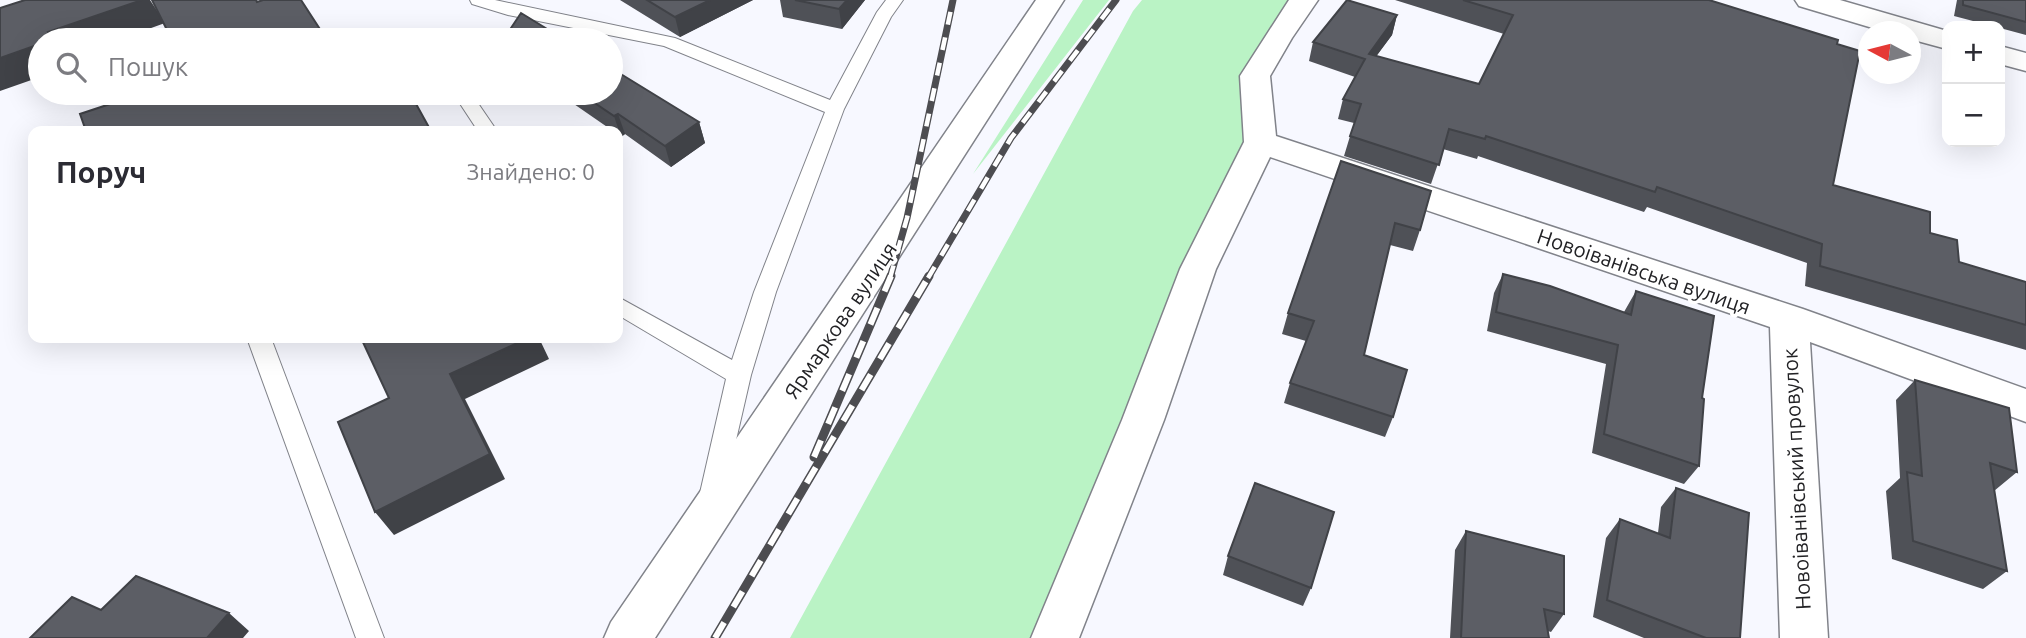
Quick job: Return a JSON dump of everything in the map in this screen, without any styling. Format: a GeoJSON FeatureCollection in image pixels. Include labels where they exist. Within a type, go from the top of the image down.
{"type":"FeatureCollection","features":[{"type":"Feature","properties":{"kind":"street","name":"Ярмаркова вулиця"},"geometry":{"type":"LineString","coordinates":[[628,638],[1050,0]]}},
{"type":"Feature","properties":{"kind":"street"},"geometry":{"type":"LineString","coordinates":[[1055,638],[1143,420],[1198,269],[1260,142],[1255,76],[1277,38],[1304,0]]}},
{"type":"Feature","properties":{"kind":"street"},"geometry":{"type":"LineString","coordinates":[[1809,0],[1942,39]]}},
{"type":"Feature","properties":{"kind":"street"},"geometry":{"type":"LineString","coordinates":[[2005,56],[2026,62]]}},
{"type":"Feature","properties":{"kind":"street","name":"Новоіванівська вулиця"},"geometry":{"type":"LineString","coordinates":[[1260,142],[1788,320],[2026,406]]}},
{"type":"Feature","properties":{"kind":"street","name":"Новоіванівський провулок"},"geometry":{"type":"LineString","coordinates":[[1788,320],[1804,638]]}},
{"type":"Feature","properties":{"kind":"lane"},"geometry":{"type":"LineString","coordinates":[[478,0],[508,10],[599,28]]}},
{"type":"Feature","properties":{"kind":"lane"},"geometry":{"type":"LineString","coordinates":[[709,513],[739,375],[765,292],[835,109],[883,16],[895,0]]}},
{"type":"Feature","properties":{"kind":"lane"},"geometry":{"type":"LineString","coordinates":[[623,33],[669,42],[835,109]]}},
{"type":"Feature","properties":{"kind":"lane"},"geometry":{"type":"LineString","coordinates":[[470,105],[485,126]]}},
{"type":"Feature","properties":{"kind":"lane"},"geometry":{"type":"LineString","coordinates":[[623,308],[739,375]]}},
{"type":"Feature","properties":{"kind":"lane"},"geometry":{"type":"LineString","coordinates":[[261,343],[370,638]]}},
{"type":"Feature","properties":{"kind":"green space"},"geometry":{"type":"Polygon","coordinates":[[[1083,0],[1109,0],[973,174],[1083,0]]]}},
{"type":"Feature","properties":{"kind":"green space"},"geometry":{"type":"Polygon","coordinates":[[[1142,0],[1297,0],[1249,71],[1253,141],[1040,638],[790,638],[1133,11],[1142,0]]]}},
{"type":"Feature","properties":{"kind":"building"},"geometry":{"type":"Polygon","coordinates":[[[25,0],[142,0],[60,28],[28,28],[28,48],[0,58],[0,8],[25,0]]]}},
{"type":"Feature","properties":{"kind":"building"},"geometry":{"type":"Polygon","coordinates":[[[152,0],[301,0],[319,28],[166,28],[152,0]]]}},
{"type":"Feature","properties":{"kind":"building"},"geometry":{"type":"Polygon","coordinates":[[[647,0],[710,0],[675,17],[647,0]]]}},
{"type":"Feature","properties":{"kind":"building"},"geometry":{"type":"Polygon","coordinates":[[[795,0],[847,0],[839,9],[795,0]]]}},
{"type":"Feature","properties":{"kind":"building"},"geometry":{"type":"Polygon","coordinates":[[[1347,0],[1397,15],[1369,54],[1479,84],[1513,15],[1463,0],[1709,0],[1838,40],[1837,44],[1858,50],[1858,61],[1833,185],[1930,212],[1930,233],[1957,240],[1959,262],[2026,282],[2026,325],[1820,266],[1822,244],[1657,187],[1655,192],[1486,136],[1485,139],[1449,129],[1439,165],[1350,136],[1361,104],[1343,99],[1365,59],[1313,42],[1347,0]]]}},
{"type":"Feature","properties":{"kind":"building"},"geometry":{"type":"Polygon","coordinates":[[[1963,0],[2026,0],[2026,22],[1963,5],[1963,0]]]}},
{"type":"Feature","properties":{"kind":"building"},"geometry":{"type":"Polygon","coordinates":[[[521,13],[545,28],[511,28],[521,13]]]}},
{"type":"Feature","properties":{"kind":"building"},"geometry":{"type":"Polygon","coordinates":[[[623,75],[699,122],[665,146],[618,114],[614,116],[598,105],[623,105],[623,75]]]}},
{"type":"Feature","properties":{"kind":"building"},"geometry":{"type":"Polygon","coordinates":[[[107,105],[417,105],[428,126],[84,126],[80,114],[107,105]]]}},
{"type":"Feature","properties":{"kind":"building"},"geometry":{"type":"Polygon","coordinates":[[[1341,161],[1431,191],[1420,230],[1395,223],[1364,355],[1407,370],[1393,417],[1290,383],[1314,321],[1288,313],[1341,161]]]}},
{"type":"Feature","properties":{"kind":"building"},"geometry":{"type":"Polygon","coordinates":[[[1503,274],[1550,286],[1631,315],[1636,291],[1714,316],[1702,398],[1699,466],[1604,434],[1618,345],[1496,312],[1503,274]]]}},
{"type":"Feature","properties":{"kind":"building"},"geometry":{"type":"Polygon","coordinates":[[[363,343],[517,343],[450,374],[490,454],[375,512],[338,422],[389,398],[363,343]]]}},
{"type":"Feature","properties":{"kind":"building"},"geometry":{"type":"Polygon","coordinates":[[[1915,380],[2009,408],[2017,472],[1990,463],[2007,571],[1913,541],[1907,472],[1922,476],[1915,380]]]}},
{"type":"Feature","properties":{"kind":"building"},"geometry":{"type":"Polygon","coordinates":[[[1255,483],[1334,512],[1311,588],[1228,556],[1255,483]]]}},
{"type":"Feature","properties":{"kind":"building"},"geometry":{"type":"Polygon","coordinates":[[[1676,488],[1749,513],[1740,638],[1706,638],[1607,600],[1620,519],[1670,538],[1676,488]]]}},
{"type":"Feature","properties":{"kind":"building"},"geometry":{"type":"Polygon","coordinates":[[[1466,531],[1564,556],[1564,614],[1544,609],[1549,638],[1461,638],[1466,531]]]}},
{"type":"Feature","properties":{"kind":"building"},"geometry":{"type":"Polygon","coordinates":[[[136,576],[229,613],[207,638],[30,638],[72,597],[101,610],[136,576]]]}},
{"type":"Feature","properties":{"kind":"railway"},"geometry":{"type":"LineString","coordinates":[[890,278],[907,218],[953,0]]}},
{"type":"Feature","properties":{"kind":"railway"},"geometry":{"type":"LineString","coordinates":[[928,278],[1011,138],[1116,0]]}},
{"type":"Feature","properties":{"kind":"railway"},"geometry":{"type":"LineString","coordinates":[[814,457],[891,276]]}},
{"type":"Feature","properties":{"kind":"railway"},"geometry":{"type":"LineString","coordinates":[[715,638],[929,276]]}}]}
